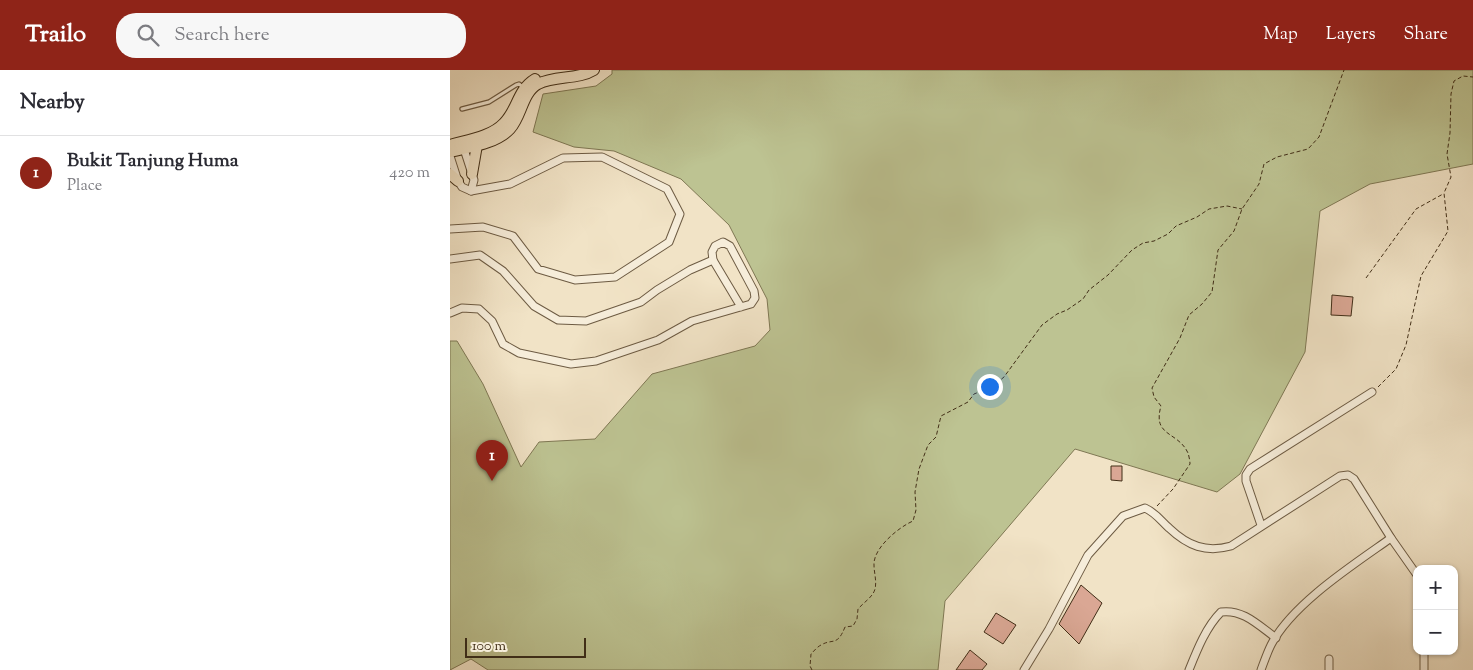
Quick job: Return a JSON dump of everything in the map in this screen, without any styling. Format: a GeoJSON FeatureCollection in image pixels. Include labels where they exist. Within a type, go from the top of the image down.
{"type":"FeatureCollection","features":[{"type":"Feature","properties":{"kind":"main road"},"geometry":{"type":"LineString","coordinates":[[450,154],[462,145],[492,132],[504,124],[526,90],[537,77],[569,70]]}},
{"type":"Feature","properties":{"kind":"main road"},"geometry":{"type":"LineString","coordinates":[[526,90],[544,82],[594,70]]}},
{"type":"Feature","properties":{"kind":"main road"},"geometry":{"type":"LineString","coordinates":[[450,144],[477,145],[495,139],[509,130],[515,121],[526,90]]}},
{"type":"Feature","properties":{"kind":"main road"},"geometry":{"type":"LineString","coordinates":[[472,174],[477,145]]}},
{"type":"Feature","properties":{"kind":"street"},"geometry":{"type":"LineString","coordinates":[[462,145],[474,180],[471,191]]}},
{"type":"Feature","properties":{"kind":"street"},"geometry":{"type":"LineString","coordinates":[[450,154],[454,177],[462,187],[471,191],[510,184],[563,158],[602,157],[667,188],[680,214],[669,242],[615,277],[583,280],[575,280],[538,269],[513,236],[483,227],[450,228]]}},
{"type":"Feature","properties":{"kind":"street"},"geometry":{"type":"LineString","coordinates":[[450,313],[462,308],[479,309],[492,321],[503,344],[519,353],[571,364],[596,361],[658,340],[692,321],[741,307],[751,304],[755,298],[754,291],[730,246],[723,242],[715,246],[712,252],[714,260],[741,307]]}},
{"type":"Feature","properties":{"kind":"street"},"geometry":{"type":"LineString","coordinates":[[450,259],[480,255],[503,271],[534,306],[558,320],[586,320],[641,302],[690,270],[714,260]]}},
{"type":"Feature","properties":{"kind":"street"},"geometry":{"type":"LineString","coordinates":[[1261,525],[1246,481],[1246,475],[1250,469],[1372,392]]}},
{"type":"Feature","properties":{"kind":"street"},"geometry":{"type":"LineString","coordinates":[[1024,670],[1049,629],[1088,555],[1123,516],[1145,508],[1152,511],[1176,534],[1199,548],[1218,549],[1231,546],[1340,476],[1348,475],[1354,479],[1413,569]]}},
{"type":"Feature","properties":{"kind":"street"},"geometry":{"type":"LineString","coordinates":[[1261,670],[1276,638],[1289,620],[1308,601],[1391,538]]}},
{"type":"Feature","properties":{"kind":"street"},"geometry":{"type":"LineString","coordinates":[[1189,670],[1213,620],[1220,612],[1239,612],[1276,638]]}},
{"type":"Feature","properties":{"kind":"street"},"geometry":{"type":"LineString","coordinates":[[1424,655],[1424,670]]}},
{"type":"Feature","properties":{"kind":"street"},"geometry":{"type":"LineString","coordinates":[[1329,659],[1329,670]]}},
{"type":"Feature","properties":{"kind":"lane"},"geometry":{"type":"LineString","coordinates":[[462,109],[476,107],[489,102],[519,84],[526,90]]}},
{"type":"Feature","properties":{"kind":"path"},"geometry":{"type":"LineString","coordinates":[[1152,511],[1173,489],[1190,464],[1188,452],[1181,444],[1160,428],[1158,416],[1161,406],[1154,398],[1152,388],[1180,338],[1189,314],[1202,304],[1212,292],[1218,250],[1234,231],[1242,210],[1259,184],[1264,164],[1277,157],[1308,149],[1318,137],[1344,70]]}},
{"type":"Feature","properties":{"kind":"path"},"geometry":{"type":"LineString","coordinates":[[1372,392],[1396,369],[1406,345],[1421,276],[1448,231],[1444,193],[1450,177],[1447,154],[1450,133],[1449,116],[1454,81],[1463,76],[1473,78]]}},
{"type":"Feature","properties":{"kind":"path"},"geometry":{"type":"LineString","coordinates":[[1366,278],[1416,209],[1444,193]]}},
{"type":"Feature","properties":{"kind":"path"},"geometry":{"type":"LineString","coordinates":[[812,670],[810,666],[811,654],[821,645],[833,642],[842,636],[845,627],[853,626],[857,619],[858,609],[871,597],[876,588],[873,564],[875,555],[881,546],[903,526],[913,520],[916,510],[915,492],[919,469],[928,445],[936,437],[941,416],[968,402],[974,394],[992,387],[1004,377],[1042,326],[1057,314],[1083,299],[1089,290],[1108,275],[1132,250],[1143,243],[1154,241],[1168,234],[1176,226],[1197,218],[1209,209],[1227,206],[1242,210]]}},
{"type":"Feature","properties":{"kind":"green space"},"geometry":{"type":"Polygon","coordinates":[[[612,70],[1473,70],[1473,164],[1370,184],[1320,211],[1305,352],[1240,474],[1217,492],[1075,449],[945,601],[938,670],[488,670],[471,659],[450,670],[450,341],[457,341],[483,384],[521,467],[539,442],[595,439],[652,374],[755,346],[770,330],[767,299],[729,225],[681,179],[614,151],[574,147],[533,132],[543,94],[596,86],[612,74],[612,70]]]}},
{"type":"Feature","properties":{"kind":"building"},"geometry":{"type":"Polygon","coordinates":[[[1332,295],[1353,297],[1351,316],[1331,315],[1332,295]]]}},
{"type":"Feature","properties":{"kind":"building"},"geometry":{"type":"Polygon","coordinates":[[[1111,466],[1122,466],[1122,481],[1111,480],[1111,466]]]}},
{"type":"Feature","properties":{"kind":"building"},"geometry":{"type":"Polygon","coordinates":[[[1081,585],[1102,603],[1079,644],[1059,624],[1081,585]]]}},
{"type":"Feature","properties":{"kind":"building"},"geometry":{"type":"Polygon","coordinates":[[[996,613],[1016,625],[1003,644],[984,632],[996,613]]]}},
{"type":"Feature","properties":{"kind":"building"},"geometry":{"type":"Polygon","coordinates":[[[970,650],[987,664],[982,670],[956,670],[970,650]]]}},
{"type":"Feature","properties":{"kind":"place","name":"Bukit Tanjung Huma"},"geometry":{"type":"Point","coordinates":[492,481]}}]}
